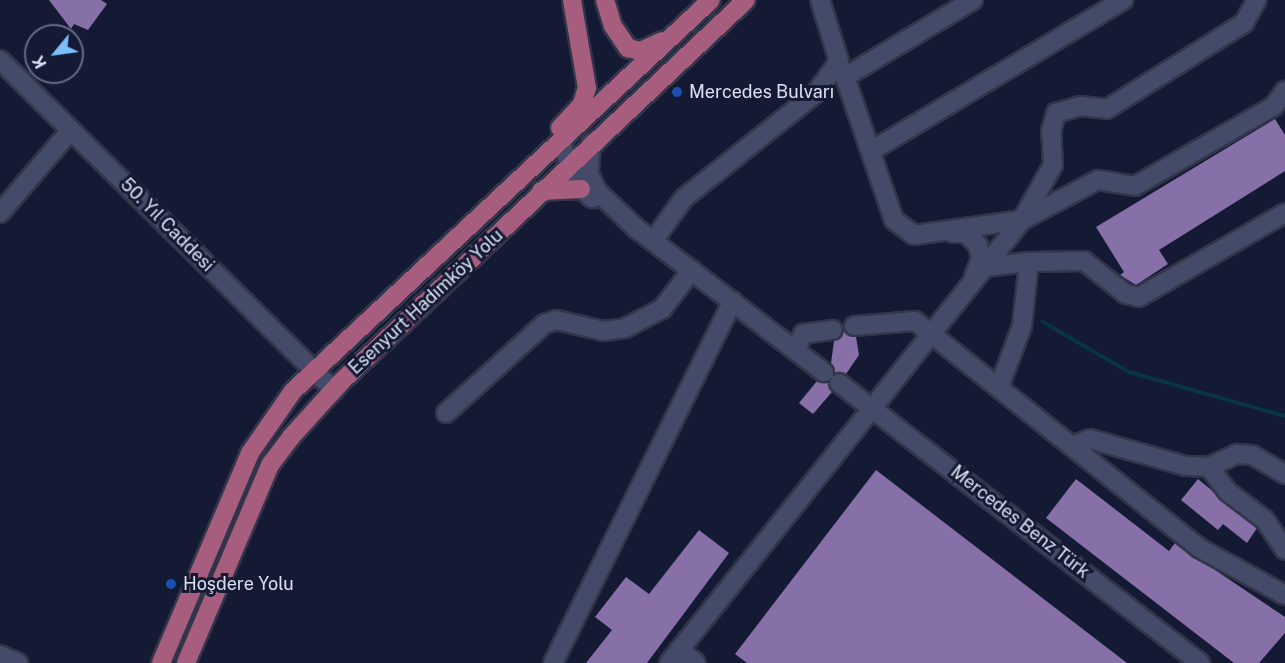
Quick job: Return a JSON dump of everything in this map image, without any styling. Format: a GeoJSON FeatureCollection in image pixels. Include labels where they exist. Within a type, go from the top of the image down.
{"type":"FeatureCollection","features":[{"type":"Feature","properties":{"kind":"main road"},"geometry":{"type":"LineString","coordinates":[[537,165],[550,139],[586,93],[586,62],[572,0]]}},
{"type":"Feature","properties":{"kind":"main road"},"geometry":{"type":"LineString","coordinates":[[605,0],[617,35],[634,51],[677,34]]}},
{"type":"Feature","properties":{"kind":"main road","name":"Esenyurt Hadımköy Yolu"},"geometry":{"type":"LineString","coordinates":[[161,663],[250,453],[293,391],[711,0]]}},
{"type":"Feature","properties":{"kind":"main road","name":"Esenyurt Hadımköy Yolu"},"geometry":{"type":"LineString","coordinates":[[186,663],[270,465],[334,390],[591,143],[746,0]]}},
{"type":"Feature","properties":{"kind":"main road"},"geometry":{"type":"LineString","coordinates":[[541,191],[581,189]]}},
{"type":"Feature","properties":{"kind":"street"},"geometry":{"type":"LineString","coordinates":[[653,241],[684,198],[816,93],[839,61],[820,0]]}},
{"type":"Feature","properties":{"kind":"street"},"geometry":{"type":"LineString","coordinates":[[973,0],[845,77],[894,220],[914,235],[1022,220],[1098,180],[1135,186],[1282,100]]}},
{"type":"Feature","properties":{"kind":"street"},"geometry":{"type":"LineString","coordinates":[[871,151],[1123,0]]}},
{"type":"Feature","properties":{"kind":"street"},"geometry":{"type":"LineString","coordinates":[[696,663],[674,657],[1022,220],[1053,165],[1051,131],[1056,113],[1080,106],[1107,109],[1244,23],[1257,0]]}},
{"type":"Feature","properties":{"kind":"street","name":"50. Yıl Caddesi"},"geometry":{"type":"LineString","coordinates":[[0,60],[334,390]]}},
{"type":"Feature","properties":{"kind":"street"},"geometry":{"type":"LineString","coordinates":[[0,213],[71,130]]}},
{"type":"Feature","properties":{"kind":"street"},"geometry":{"type":"LineString","coordinates":[[561,142],[568,165],[581,189],[692,270],[824,372]]}},
{"type":"Feature","properties":{"kind":"street"},"geometry":{"type":"LineString","coordinates":[[591,143],[589,174],[597,191],[636,228]]}},
{"type":"Feature","properties":{"kind":"street"},"geometry":{"type":"LineString","coordinates":[[985,267],[1029,262],[1084,261],[1126,294],[1138,297],[1285,213]]}},
{"type":"Feature","properties":{"kind":"street"},"geometry":{"type":"LineString","coordinates":[[938,232],[966,233],[978,244],[981,259],[971,283]]}},
{"type":"Feature","properties":{"kind":"street"},"geometry":{"type":"LineString","coordinates":[[999,387],[1022,326],[1029,262]]}},
{"type":"Feature","properties":{"kind":"street"},"geometry":{"type":"LineString","coordinates":[[446,413],[544,324],[556,320],[604,331],[626,328],[662,309],[692,270]]}},
{"type":"Feature","properties":{"kind":"street"},"geometry":{"type":"LineString","coordinates":[[553,663],[733,301]]}},
{"type":"Feature","properties":{"kind":"street"},"geometry":{"type":"LineString","coordinates":[[854,326],[907,318],[931,333],[1199,548],[1285,595]]}},
{"type":"Feature","properties":{"kind":"street"},"geometry":{"type":"LineString","coordinates":[[796,349],[803,334],[832,330]]}},
{"type":"Feature","properties":{"kind":"street","name":"Mercedes Benz Türk"},"geometry":{"type":"LineString","coordinates":[[839,383],[872,406],[1200,663]]}},
{"type":"Feature","properties":{"kind":"street"},"geometry":{"type":"LineString","coordinates":[[1072,446],[1090,439],[1186,466],[1209,467],[1237,454],[1252,455],[1285,474]]}},
{"type":"Feature","properties":{"kind":"street"},"geometry":{"type":"LineString","coordinates":[[1209,467],[1228,492],[1265,520],[1285,550]]}},
{"type":"Feature","properties":{"kind":"street"},"geometry":{"type":"LineString","coordinates":[[0,655],[18,663]]}},
{"type":"Feature","properties":{"kind":"building"},"geometry":{"type":"Polygon","coordinates":[[[49,0],[101,0],[107,4],[88,30],[84,28],[84,24],[67,24],[49,0]]]}},
{"type":"Feature","properties":{"kind":"building"},"geometry":{"type":"Polygon","coordinates":[[[1275,119],[1285,135],[1285,171],[1159,250],[1168,264],[1136,285],[1120,275],[1124,272],[1096,227],[1275,119]]]}},
{"type":"Feature","properties":{"kind":"building"},"geometry":{"type":"Polygon","coordinates":[[[844,330],[856,337],[859,355],[846,374],[835,373],[831,363],[834,341],[844,330]]]}},
{"type":"Feature","properties":{"kind":"building"},"geometry":{"type":"Polygon","coordinates":[[[817,381],[828,382],[832,392],[813,414],[799,403],[817,381]]]}},
{"type":"Feature","properties":{"kind":"building"},"geometry":{"type":"Polygon","coordinates":[[[876,470],[1127,663],[747,663],[735,654],[876,470]]]}},
{"type":"Feature","properties":{"kind":"building"},"geometry":{"type":"Polygon","coordinates":[[[1076,479],[1169,551],[1175,543],[1285,617],[1285,633],[1259,663],[1234,663],[1046,518],[1076,479]]]}},
{"type":"Feature","properties":{"kind":"building"},"geometry":{"type":"Polygon","coordinates":[[[1198,479],[1257,528],[1247,543],[1223,524],[1218,530],[1181,500],[1198,479]]]}},
{"type":"Feature","properties":{"kind":"building"},"geometry":{"type":"Polygon","coordinates":[[[699,530],[729,553],[647,663],[586,663],[612,630],[595,617],[626,577],[649,594],[699,530]]]}},
{"type":"Feature","properties":{"kind":"waterway"},"geometry":{"type":"LineString","coordinates":[[1043,322],[1129,372],[1285,416]]}},
{"type":"Feature","properties":{"kind":"place","name":"Mercedes Bulvarı"},"geometry":{"type":"Point","coordinates":[677,92]}},
{"type":"Feature","properties":{"kind":"place","name":"Hoşdere Yolu"},"geometry":{"type":"Point","coordinates":[171,584]}}]}
